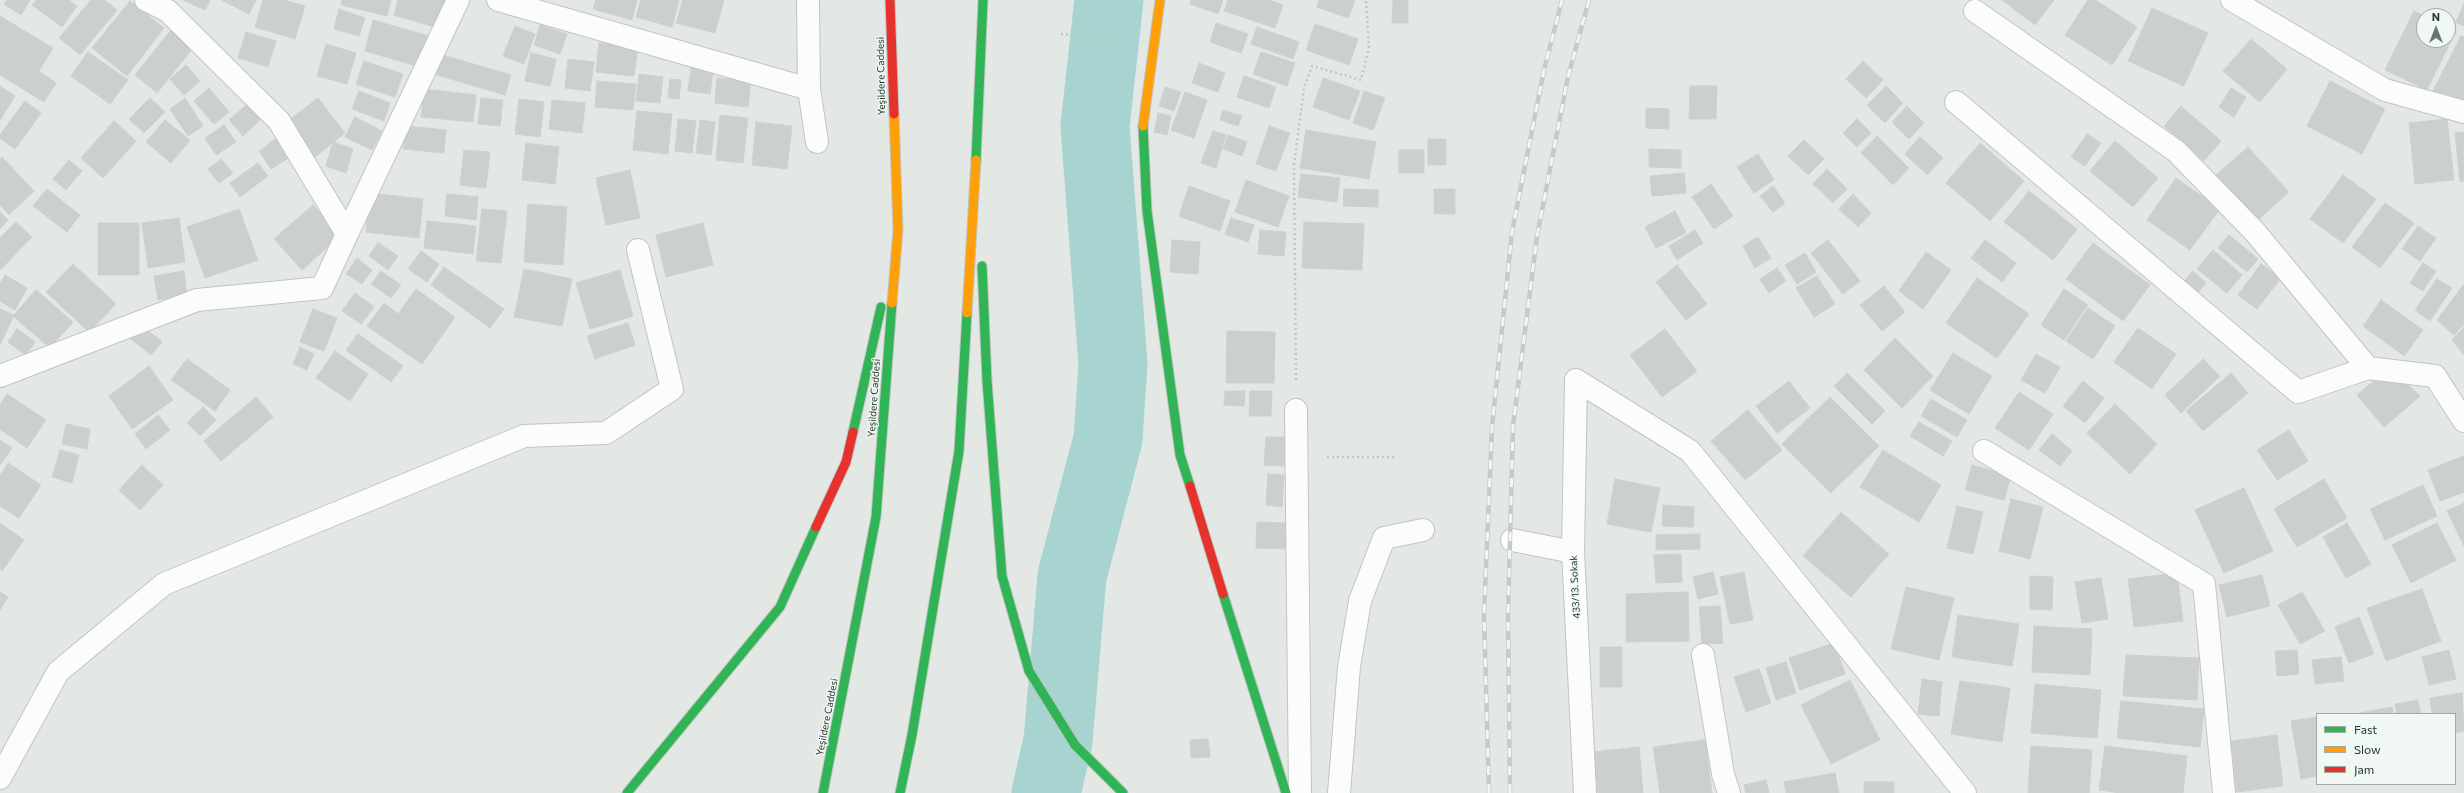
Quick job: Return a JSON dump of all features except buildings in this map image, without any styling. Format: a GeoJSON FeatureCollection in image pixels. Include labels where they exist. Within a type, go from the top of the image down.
{"type":"FeatureCollection","features":[{"type":"Feature","properties":{"kind":"main road","name":"Yeşildere Caddesi"},"geometry":{"type":"LineString","coordinates":[[824,793],[876,517],[898,230],[890,0]]}},
{"type":"Feature","properties":{"kind":"main road"},"geometry":{"type":"LineString","coordinates":[[900,793],[912,735],[959,451],[977,147],[983,0]]}},
{"type":"Feature","properties":{"kind":"main road"},"geometry":{"type":"LineString","coordinates":[[1160,0],[1142,131],[1147,211],[1180,455],[1286,793]]}},
{"type":"Feature","properties":{"kind":"main road"},"geometry":{"type":"LineString","coordinates":[[977,147],[981,241]]}},
{"type":"Feature","properties":{"kind":"main road"},"geometry":{"type":"LineString","coordinates":[[627,793],[780,607],[846,462],[898,230]]}},
{"type":"Feature","properties":{"kind":"main road"},"geometry":{"type":"LineString","coordinates":[[982,256],[987,381],[1002,576],[1029,671],[1075,745],[1123,793]]}},
{"type":"Feature","properties":{"kind":"street"},"geometry":{"type":"LineString","coordinates":[[146,0],[168,11],[279,121],[347,234]]}},
{"type":"Feature","properties":{"kind":"street"},"geometry":{"type":"LineString","coordinates":[[0,376],[197,300],[322,288],[458,0]]}},
{"type":"Feature","properties":{"kind":"street"},"geometry":{"type":"LineString","coordinates":[[498,0],[809,90]]}},
{"type":"Feature","properties":{"kind":"street"},"geometry":{"type":"LineString","coordinates":[[808,0],[809,90],[817,142]]}},
{"type":"Feature","properties":{"kind":"street"},"geometry":{"type":"LineString","coordinates":[[2232,0],[2385,90],[2464,112]]}},
{"type":"Feature","properties":{"kind":"street"},"geometry":{"type":"LineString","coordinates":[[1975,11],[2176,151],[2255,232],[2368,368]]}},
{"type":"Feature","properties":{"kind":"street"},"geometry":{"type":"LineString","coordinates":[[1956,102],[2298,392],[2368,368],[2435,376],[2464,421]]}},
{"type":"Feature","properties":{"kind":"street"},"geometry":{"type":"LineString","coordinates":[[0,778],[58,672],[164,584],[524,436],[606,433],[672,389],[638,250]]}},
{"type":"Feature","properties":{"kind":"street","name":"433/13. Sokak"},"geometry":{"type":"LineString","coordinates":[[1585,793],[1573,552],[1576,380],[1690,451],[1964,793]]}},
{"type":"Feature","properties":{"kind":"street"},"geometry":{"type":"LineString","coordinates":[[1296,410],[1300,793]]}},
{"type":"Feature","properties":{"kind":"street"},"geometry":{"type":"LineString","coordinates":[[1984,451],[2204,584],[2224,793]]}},
{"type":"Feature","properties":{"kind":"street"},"geometry":{"type":"LineString","coordinates":[[1339,793],[1349,667],[1360,601],[1384,538],[1423,530]]}},
{"type":"Feature","properties":{"kind":"street"},"geometry":{"type":"LineString","coordinates":[[1512,540],[1573,552]]}},
{"type":"Feature","properties":{"kind":"street"},"geometry":{"type":"LineString","coordinates":[[1703,655],[1723,774],[1729,793]]}},
{"type":"Feature","properties":{"kind":"path"},"geometry":{"type":"LineString","coordinates":[[1296,410],[1294,165],[1304,88],[1312,66],[1361,80],[1369,48],[1366,0]]}},
{"type":"Feature","properties":{"kind":"path"},"geometry":{"type":"LineString","coordinates":[[1061,34],[1126,41]]}},
{"type":"Feature","properties":{"kind":"path"},"geometry":{"type":"LineString","coordinates":[[1297,457],[1397,457]]}},
{"type":"Feature","properties":{"kind":"waterway"},"geometry":{"type":"LineString","coordinates":[[1046,793],[1058,741],[1072,576],[1108,439],[1113,364],[1095,126],[1109,0]]}},
{"type":"Feature","properties":{"kind":"railway"},"geometry":{"type":"LineString","coordinates":[[1489,793],[1484,615],[1492,427],[1512,232],[1544,70],[1562,0]]}},
{"type":"Feature","properties":{"kind":"railway"},"geometry":{"type":"LineString","coordinates":[[1510,793],[1508,615],[1513,426],[1537,236],[1568,77],[1589,0]]}},
{"type":"Feature","properties":{"kind":"traffic: fast"},"geometry":{"type":"LineString","coordinates":[[976,160],[983,0]]}},
{"type":"Feature","properties":{"kind":"traffic: fast"},"geometry":{"type":"LineString","coordinates":[[1143,126],[1147,211],[1180,455],[1190,486]]}},
{"type":"Feature","properties":{"kind":"traffic: fast"},"geometry":{"type":"LineString","coordinates":[[982,266],[987,381],[1002,576],[1029,671],[1075,745],[1123,793]]}},
{"type":"Feature","properties":{"kind":"traffic: fast"},"geometry":{"type":"LineString","coordinates":[[823,793],[876,517],[892,303]]}},
{"type":"Feature","properties":{"kind":"traffic: fast"},"geometry":{"type":"LineString","coordinates":[[853,432],[881,307]]}},
{"type":"Feature","properties":{"kind":"traffic: fast"},"geometry":{"type":"LineString","coordinates":[[900,793],[912,735],[959,451],[967,313]]}},
{"type":"Feature","properties":{"kind":"traffic: fast"},"geometry":{"type":"LineString","coordinates":[[627,793],[780,607],[816,527]]}},
{"type":"Feature","properties":{"kind":"traffic: fast"},"geometry":{"type":"LineString","coordinates":[[1223,594],[1286,793]]}},
{"type":"Feature","properties":{"kind":"traffic: slow"},"geometry":{"type":"LineString","coordinates":[[1143,126],[1160,0]]}},
{"type":"Feature","properties":{"kind":"traffic: slow"},"geometry":{"type":"LineString","coordinates":[[892,303],[898,230],[894,114]]}},
{"type":"Feature","properties":{"kind":"traffic: slow"},"geometry":{"type":"LineString","coordinates":[[967,313],[976,160]]}},
{"type":"Feature","properties":{"kind":"traffic: jam"},"geometry":{"type":"LineString","coordinates":[[890,0],[894,114]]}},
{"type":"Feature","properties":{"kind":"traffic: jam"},"geometry":{"type":"LineString","coordinates":[[816,527],[846,462],[853,432]]}},
{"type":"Feature","properties":{"kind":"traffic: jam"},"geometry":{"type":"LineString","coordinates":[[1190,486],[1223,594]]}}]}
